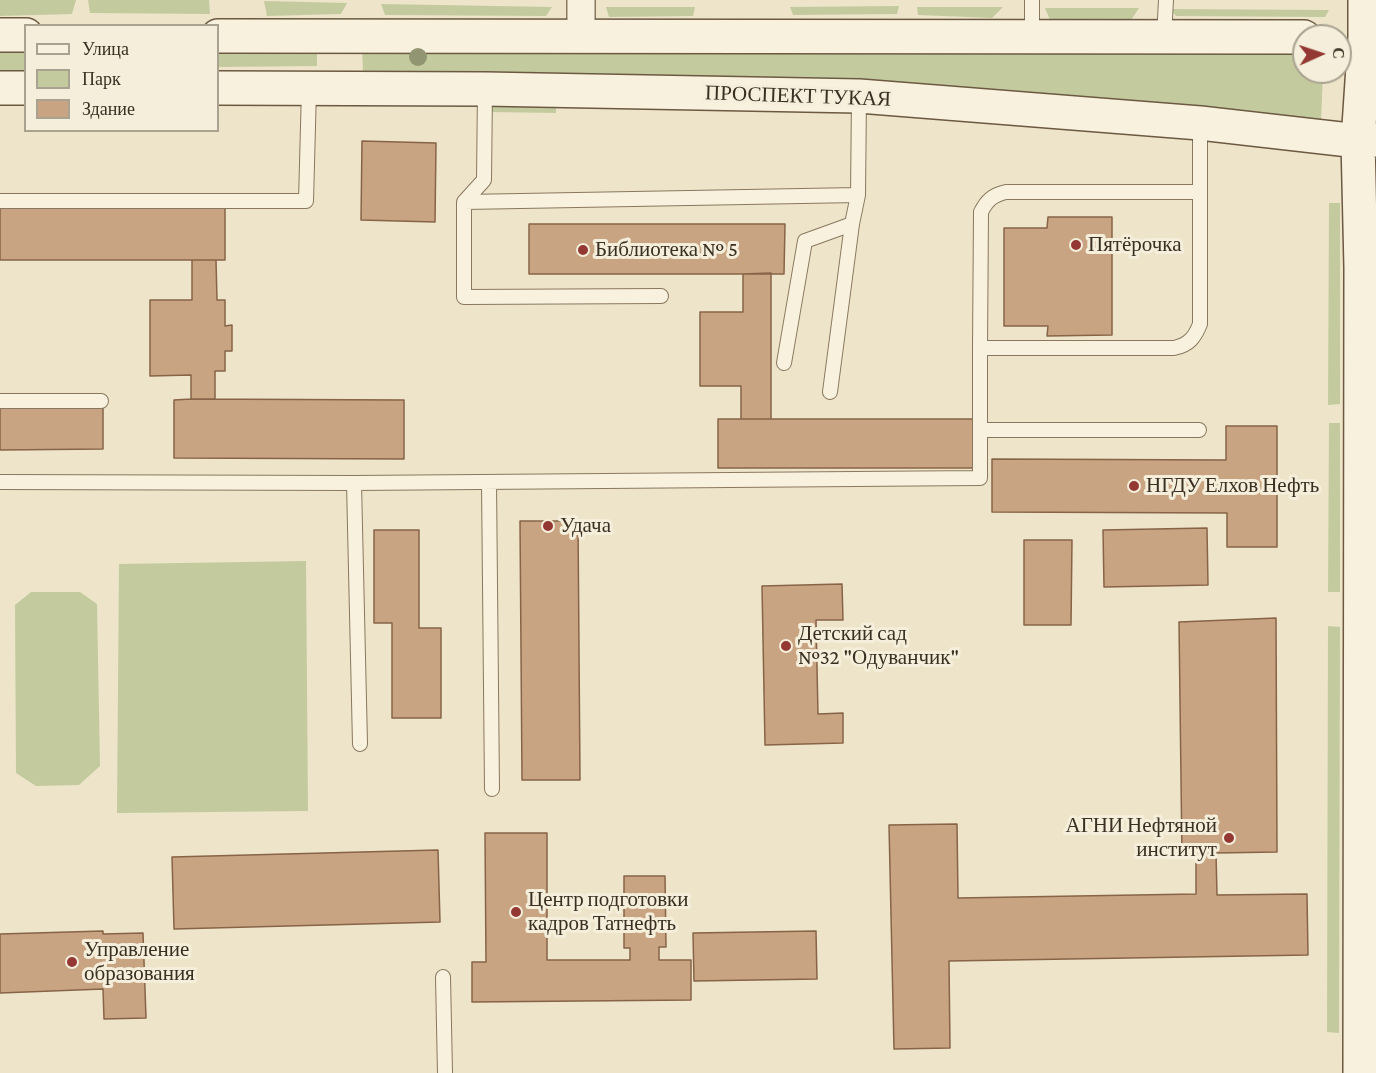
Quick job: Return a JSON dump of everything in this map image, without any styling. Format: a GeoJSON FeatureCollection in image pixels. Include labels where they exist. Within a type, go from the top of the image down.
{"type":"FeatureCollection","features":[{"type":"Feature","properties":{"kind":"main road"},"geometry":{"type":"LineString","coordinates":[[1360,1073],[1368,809],[1368,355],[1360,214],[1367,140],[1360,37],[1365,0]]}},
{"type":"Feature","properties":{"kind":"main road"},"geometry":{"type":"LineString","coordinates":[[0,35],[24,35]]}},
{"type":"Feature","properties":{"kind":"main road"},"geometry":{"type":"LineString","coordinates":[[219,36],[1292,37]]}},
{"type":"Feature","properties":{"kind":"main road"},"geometry":{"type":"LineString","coordinates":[[318,89],[326,36]]}},
{"type":"Feature","properties":{"kind":"main road"},"geometry":{"type":"LineString","coordinates":[[0,88],[24,88]]}},
{"type":"Feature","properties":{"kind":"main road","name":"ПРОСПЕКТ ТУКАЯ"},"geometry":{"type":"LineString","coordinates":[[219,88],[485,88],[859,96],[1200,123],[1367,140]]}},
{"type":"Feature","properties":{"kind":"street"},"geometry":{"type":"LineString","coordinates":[[581,0],[581,36]]}},
{"type":"Feature","properties":{"kind":"lane"},"geometry":{"type":"LineString","coordinates":[[1032,0],[1032,37]]}},
{"type":"Feature","properties":{"kind":"lane"},"geometry":{"type":"LineString","coordinates":[[1164,37],[1166,0]]}},
{"type":"Feature","properties":{"kind":"lane"},"geometry":{"type":"LineString","coordinates":[[485,88],[484,180],[464,202],[464,297],[660,296]]}},
{"type":"Feature","properties":{"kind":"lane"},"geometry":{"type":"LineString","coordinates":[[0,201],[306,201],[318,89]]}},
{"type":"Feature","properties":{"kind":"lane"},"geometry":{"type":"LineString","coordinates":[[830,392],[852,224],[858,195],[859,96]]}},
{"type":"Feature","properties":{"kind":"lane"},"geometry":{"type":"LineString","coordinates":[[980,348],[1174,348],[1190,342],[1200,324],[1200,123]]}},
{"type":"Feature","properties":{"kind":"lane"},"geometry":{"type":"LineString","coordinates":[[0,482],[354,483],[980,478],[981,212],[987,201],[996,194],[1006,192],[1200,192]]}},
{"type":"Feature","properties":{"kind":"lane"},"geometry":{"type":"LineString","coordinates":[[464,202],[858,195]]}},
{"type":"Feature","properties":{"kind":"lane"},"geometry":{"type":"LineString","coordinates":[[784,363],[805,241],[852,224]]}},
{"type":"Feature","properties":{"kind":"lane"},"geometry":{"type":"LineString","coordinates":[[0,400],[101,401]]}},
{"type":"Feature","properties":{"kind":"lane"},"geometry":{"type":"LineString","coordinates":[[980,430],[1199,430]]}},
{"type":"Feature","properties":{"kind":"lane"},"geometry":{"type":"LineString","coordinates":[[489,482],[492,789]]}},
{"type":"Feature","properties":{"kind":"lane"},"geometry":{"type":"LineString","coordinates":[[354,483],[360,744]]}},
{"type":"Feature","properties":{"kind":"lane"},"geometry":{"type":"LineString","coordinates":[[443,977],[445,1073]]}},
{"type":"Feature","properties":{"kind":"green space"},"geometry":{"type":"Polygon","coordinates":[[[0,0],[76,0],[72,14],[0,16],[0,0]]]}},
{"type":"Feature","properties":{"kind":"green space"},"geometry":{"type":"Polygon","coordinates":[[[88,0],[209,0],[210,14],[90,13],[88,0]]]}},
{"type":"Feature","properties":{"kind":"green space"},"geometry":{"type":"Polygon","coordinates":[[[264,1],[347,3],[341,14],[267,16],[264,1]]]}},
{"type":"Feature","properties":{"kind":"green space"},"geometry":{"type":"Polygon","coordinates":[[[381,4],[552,7],[546,16],[385,15],[381,4]]]}},
{"type":"Feature","properties":{"kind":"green space"},"geometry":{"type":"Polygon","coordinates":[[[899,6],[897,14],[793,15],[790,7],[899,6]]]}},
{"type":"Feature","properties":{"kind":"green space"},"geometry":{"type":"Polygon","coordinates":[[[606,7],[695,7],[693,16],[609,17],[606,7]]]}},
{"type":"Feature","properties":{"kind":"green space"},"geometry":{"type":"Polygon","coordinates":[[[917,7],[1003,7],[992,18],[918,15],[917,7]]]}},
{"type":"Feature","properties":{"kind":"green space"},"geometry":{"type":"Polygon","coordinates":[[[1045,8],[1139,8],[1131,20],[1050,20],[1045,8]]]}},
{"type":"Feature","properties":{"kind":"green space"},"geometry":{"type":"Polygon","coordinates":[[[1170,9],[1329,10],[1325,17],[1176,16],[1170,9]]]}},
{"type":"Feature","properties":{"kind":"green space"},"geometry":{"type":"Polygon","coordinates":[[[219,44],[317,44],[317,66],[219,67],[219,44]]]}},
{"type":"Feature","properties":{"kind":"green space"},"geometry":{"type":"Polygon","coordinates":[[[0,45],[24,45],[24,70],[0,71],[0,45]]]}},
{"type":"Feature","properties":{"kind":"green space"},"geometry":{"type":"Polygon","coordinates":[[[362,45],[1292,55],[1292,84],[1323,84],[1321,121],[871,85],[363,72],[362,45]]]}},
{"type":"Feature","properties":{"kind":"green space"},"geometry":{"type":"Polygon","coordinates":[[[489,98],[556,98],[556,113],[489,112],[489,98]]]}},
{"type":"Feature","properties":{"kind":"green space"},"geometry":{"type":"Polygon","coordinates":[[[1329,203],[1340,203],[1340,404],[1328,405],[1329,203]]]}},
{"type":"Feature","properties":{"kind":"green space"},"geometry":{"type":"Polygon","coordinates":[[[1329,423],[1340,423],[1340,592],[1328,592],[1329,423]]]}},
{"type":"Feature","properties":{"kind":"green space"},"geometry":{"type":"Polygon","coordinates":[[[306,561],[308,811],[117,813],[119,564],[306,561]]]}},
{"type":"Feature","properties":{"kind":"green space"},"geometry":{"type":"Polygon","coordinates":[[[31,592],[80,592],[97,604],[100,766],[79,785],[36,786],[16,773],[15,605],[31,592]]]}},
{"type":"Feature","properties":{"kind":"green space"},"geometry":{"type":"Polygon","coordinates":[[[1328,626],[1340,627],[1339,1033],[1327,1032],[1328,626]]]}},
{"type":"Feature","properties":{"kind":"building"},"geometry":{"type":"Polygon","coordinates":[[[362,141],[436,143],[435,222],[361,220],[362,141]]]}},
{"type":"Feature","properties":{"kind":"building"},"geometry":{"type":"Polygon","coordinates":[[[0,208],[225,208],[225,260],[0,260],[0,208]]]}},
{"type":"Feature","properties":{"kind":"building"},"geometry":{"type":"Polygon","coordinates":[[[1048,217],[1112,217],[1112,335],[1047,336],[1048,326],[1004,326],[1004,228],[1047,228],[1048,217]]]}},
{"type":"Feature","properties":{"kind":"building"},"geometry":{"type":"Polygon","coordinates":[[[529,224],[785,224],[784,274],[529,274],[529,224]]]}},
{"type":"Feature","properties":{"kind":"building"},"geometry":{"type":"Polygon","coordinates":[[[192,260],[216,260],[217,300],[225,300],[225,326],[232,325],[232,351],[225,351],[225,371],[215,371],[215,399],[191,399],[191,375],[150,376],[150,300],[192,300],[192,260]]]}},
{"type":"Feature","properties":{"kind":"building"},"geometry":{"type":"Polygon","coordinates":[[[771,273],[771,419],[741,419],[741,386],[700,386],[700,312],[743,312],[743,274],[771,273]]]}},
{"type":"Feature","properties":{"kind":"building"},"geometry":{"type":"Polygon","coordinates":[[[174,400],[404,400],[404,459],[174,458],[174,400]]]}},
{"type":"Feature","properties":{"kind":"building"},"geometry":{"type":"Polygon","coordinates":[[[103,406],[103,449],[0,450],[0,407],[103,406]]]}},
{"type":"Feature","properties":{"kind":"building"},"geometry":{"type":"Polygon","coordinates":[[[718,419],[975,419],[975,468],[718,468],[718,419]]]}},
{"type":"Feature","properties":{"kind":"building","name":"НГДУ Елхов Нефть"},"geometry":{"type":"Polygon","coordinates":[[[1226,426],[1277,426],[1277,547],[1227,547],[1227,513],[992,512],[992,459],[1226,460],[1226,426]]]}},
{"type":"Feature","properties":{"kind":"building"},"geometry":{"type":"Polygon","coordinates":[[[520,521],[578,521],[580,780],[522,780],[520,521]]]}},
{"type":"Feature","properties":{"kind":"building"},"geometry":{"type":"Polygon","coordinates":[[[1207,528],[1208,585],[1104,587],[1103,530],[1207,528]]]}},
{"type":"Feature","properties":{"kind":"building"},"geometry":{"type":"Polygon","coordinates":[[[374,530],[419,530],[419,628],[441,628],[441,718],[392,718],[392,623],[374,623],[374,530]]]}},
{"type":"Feature","properties":{"kind":"building"},"geometry":{"type":"Polygon","coordinates":[[[1024,540],[1072,540],[1071,625],[1024,625],[1024,540]]]}},
{"type":"Feature","properties":{"kind":"building"},"geometry":{"type":"Polygon","coordinates":[[[842,584],[843,620],[816,620],[818,714],[843,713],[843,743],[765,745],[762,586],[842,584]]]}},
{"type":"Feature","properties":{"kind":"building","name":"АГНИ Нефтяной институт"},"geometry":{"type":"Polygon","coordinates":[[[1276,618],[1277,852],[1216,853],[1217,895],[1307,894],[1308,955],[949,961],[950,1048],[894,1049],[889,825],[957,824],[958,898],[1196,894],[1196,856],[1182,857],[1179,622],[1276,618]]]}},
{"type":"Feature","properties":{"kind":"building","name":"Центр подготовки кадров Татнефть"},"geometry":{"type":"Polygon","coordinates":[[[485,833],[547,833],[547,960],[630,960],[630,948],[624,948],[624,876],[665,876],[666,947],[659,947],[659,960],[691,960],[691,1000],[472,1002],[472,962],[486,962],[485,833]]]}},
{"type":"Feature","properties":{"kind":"building"},"geometry":{"type":"Polygon","coordinates":[[[438,850],[440,922],[174,929],[172,857],[438,850]]]}},
{"type":"Feature","properties":{"kind":"building","name":"Управление образования"},"geometry":{"type":"Polygon","coordinates":[[[103,931],[103,934],[143,933],[146,1018],[104,1019],[103,989],[0,993],[0,934],[103,931]]]}},
{"type":"Feature","properties":{"kind":"building"},"geometry":{"type":"Polygon","coordinates":[[[816,931],[817,979],[694,981],[693,933],[816,931]]]}},
{"type":"Feature","properties":{"kind":"place","name":"Пятёрочка"},"geometry":{"type":"Point","coordinates":[1076,245]}},
{"type":"Feature","properties":{"kind":"place","name":"Библиотека № 5"},"geometry":{"type":"Point","coordinates":[583,250]}},
{"type":"Feature","properties":{"kind":"place","name":"НГДУ Елхов Нефть"},"geometry":{"type":"Point","coordinates":[1134,486]}},
{"type":"Feature","properties":{"kind":"place","name":"Удача"},"geometry":{"type":"Point","coordinates":[548,526]}},
{"type":"Feature","properties":{"kind":"place","name":"Детский сад №32 \"Одуванчик\""},"geometry":{"type":"Point","coordinates":[786,646]}},
{"type":"Feature","properties":{"kind":"place","name":"АГНИ Нефтяной институт"},"geometry":{"type":"Point","coordinates":[1229,838]}},
{"type":"Feature","properties":{"kind":"place","name":"Центр подготовки кадров Татнефть"},"geometry":{"type":"Point","coordinates":[516,912]}},
{"type":"Feature","properties":{"kind":"place","name":"Управление образования"},"geometry":{"type":"Point","coordinates":[72,962]}}]}
